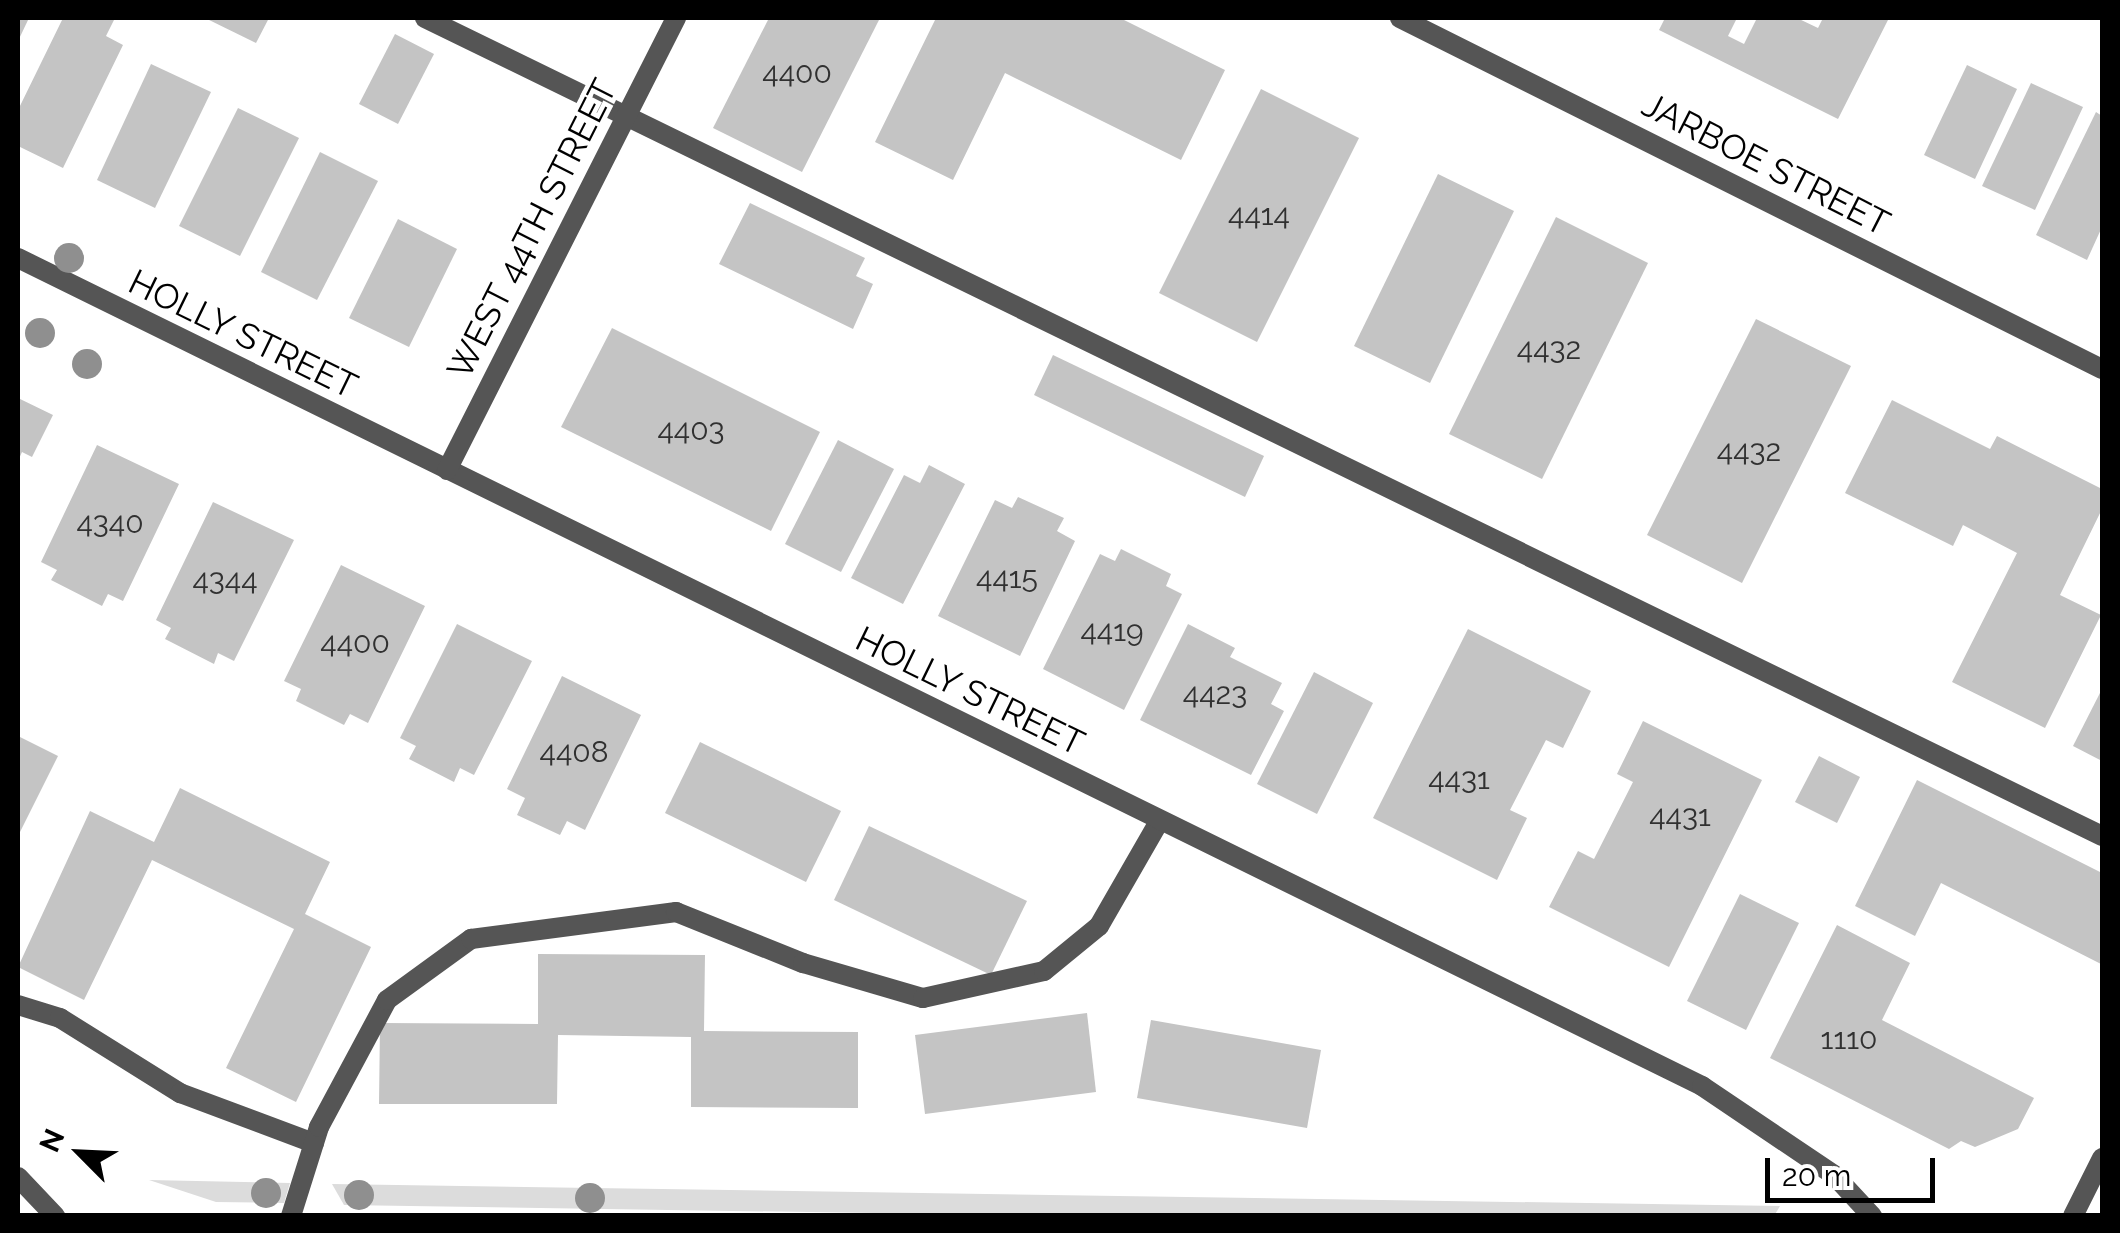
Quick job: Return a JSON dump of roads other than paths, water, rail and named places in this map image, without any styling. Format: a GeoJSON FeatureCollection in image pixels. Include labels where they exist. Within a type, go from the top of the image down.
{"type":"FeatureCollection","features":[{"type":"Feature","properties":{"kind":"street"},"geometry":{"type":"LineString","coordinates":[[425,18],[2102,836]]}},
{"type":"Feature","properties":{"kind":"street","name":"WEST 44TH STREET"},"geometry":{"type":"LineString","coordinates":[[447,470],[676,18]]}},
{"type":"Feature","properties":{"kind":"street","name":"JARBOE STREET"},"geometry":{"type":"LineString","coordinates":[[1400,18],[2102,369]]}},
{"type":"Feature","properties":{"kind":"street","name":"HOLLY STREET"},"geometry":{"type":"LineString","coordinates":[[18,258],[1702,1086],[1834,1175],[1872,1216]]}},
{"type":"Feature","properties":{"kind":"street"},"geometry":{"type":"LineString","coordinates":[[291,1216],[314,1144],[386,1000],[471,940],[676,912],[803,963],[923,998],[1044,971],[1098,926],[1160,820]]}},
{"type":"Feature","properties":{"kind":"street"},"geometry":{"type":"LineString","coordinates":[[18,1005],[60,1018],[180,1093],[314,1144]]}},
{"type":"Feature","properties":{"kind":"street"},"geometry":{"type":"LineString","coordinates":[[2073,1216],[2102,1158]]}},
{"type":"Feature","properties":{"kind":"street"},"geometry":{"type":"LineString","coordinates":[[18,1178],[56,1216]]}}]}
